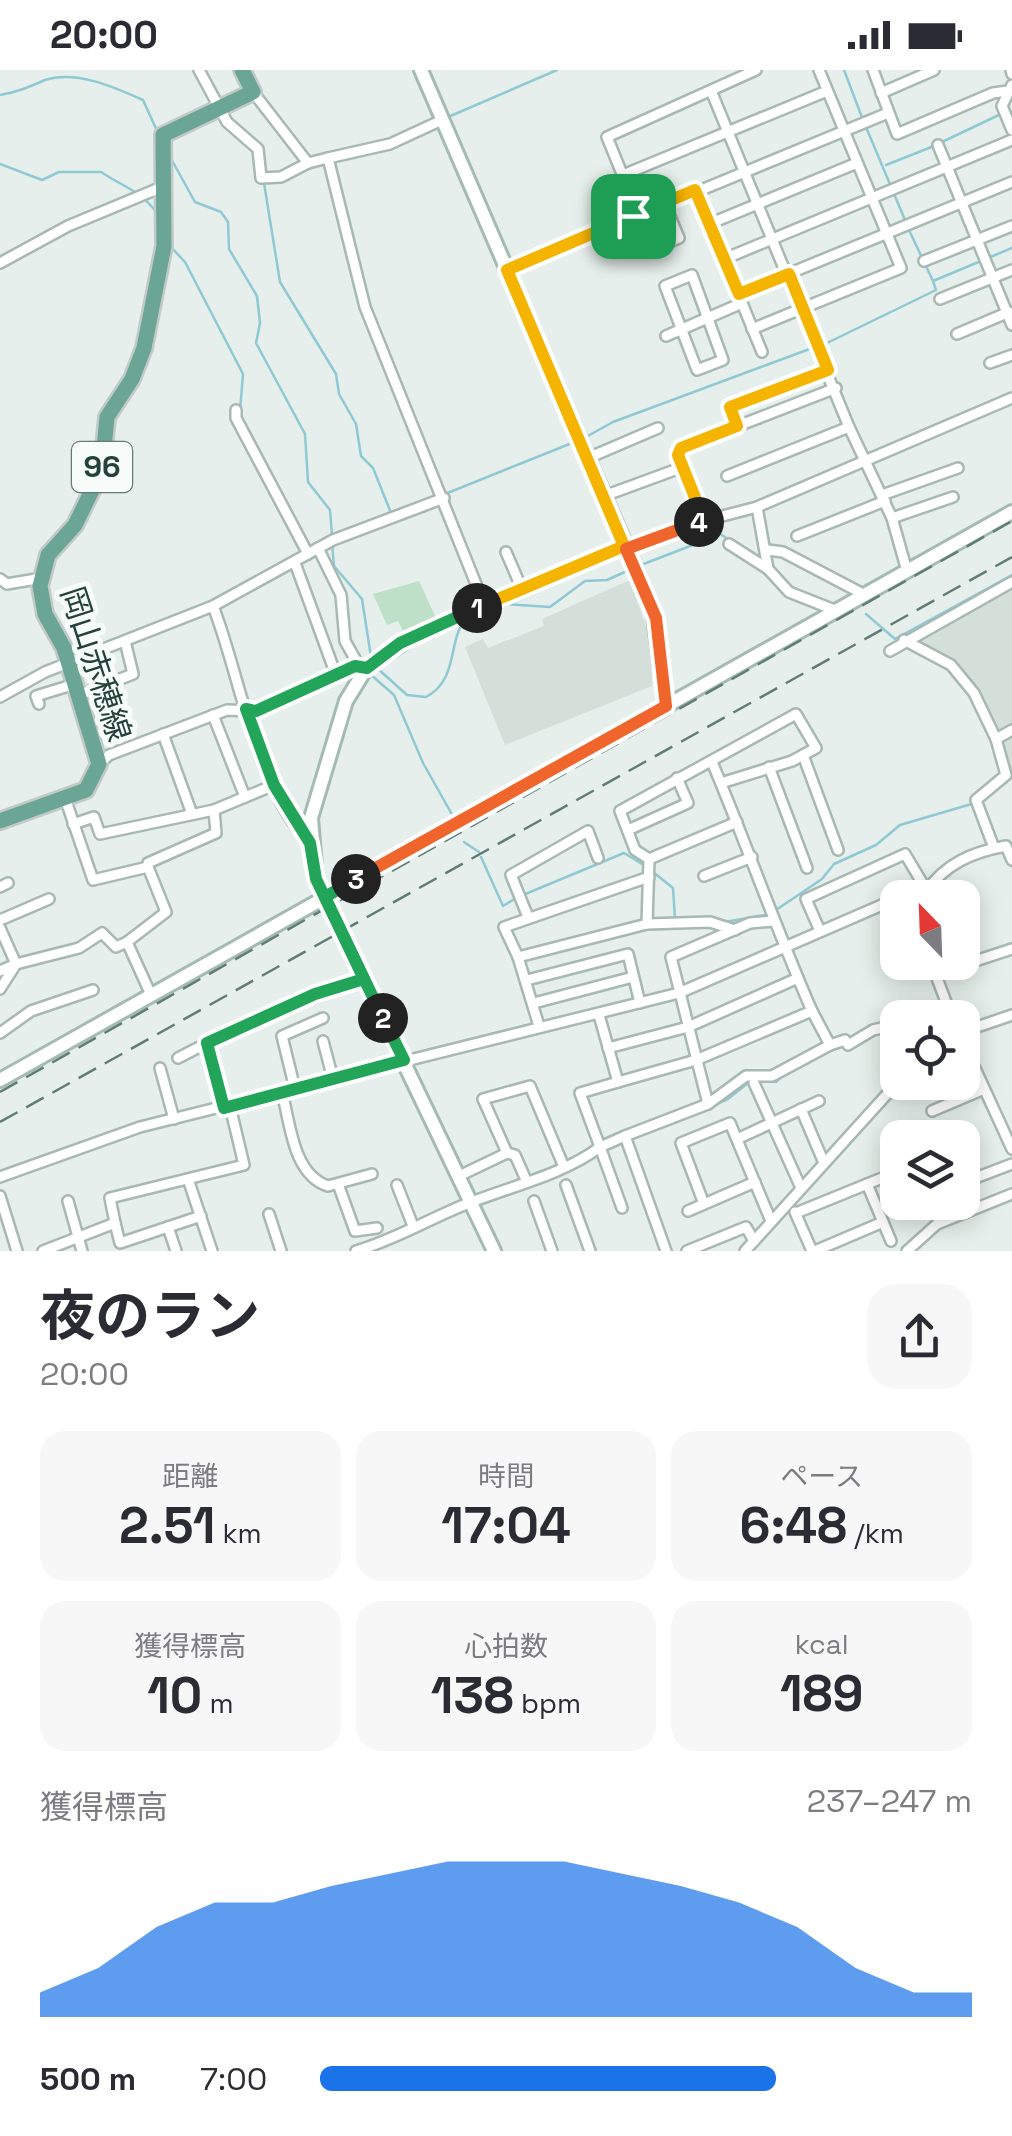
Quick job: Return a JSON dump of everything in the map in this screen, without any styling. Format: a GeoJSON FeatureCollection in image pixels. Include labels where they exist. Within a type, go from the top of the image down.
{"type":"FeatureCollection","features":[{"type":"Feature","properties":{"kind":"main road"},"geometry":{"type":"LineString","coordinates":[[242,70],[253,92]]}},
{"type":"Feature","properties":{"kind":"main road","name":"岡山赤穂線"},"geometry":{"type":"LineString","coordinates":[[1,818],[86,790],[99,764],[69,664],[40,598],[42,578],[48,555],[75,525],[102,470],[107,417],[132,379],[144,348],[164,246],[163,135],[253,92]]}},
{"type":"Feature","properties":{"kind":"street"},"geometry":{"type":"LineString","coordinates":[[199,70],[218,108],[258,149],[264,178],[282,177],[308,164],[390,144],[442,120]]}},
{"type":"Feature","properties":{"kind":"street"},"geometry":{"type":"LineString","coordinates":[[421,70],[656,618],[666,706]]}},
{"type":"Feature","properties":{"kind":"street"},"geometry":{"type":"LineString","coordinates":[[664,202],[679,238],[648,252],[607,137],[756,70]]}},
{"type":"Feature","properties":{"kind":"street"},"geometry":{"type":"LineString","coordinates":[[752,330],[901,268],[819,70]]}},
{"type":"Feature","properties":{"kind":"street"},"geometry":{"type":"LineString","coordinates":[[872,70],[897,134],[1010,88]]}},
{"type":"Feature","properties":{"kind":"street"},"geometry":{"type":"LineString","coordinates":[[881,93],[934,70]]}},
{"type":"Feature","properties":{"kind":"street"},"geometry":{"type":"LineString","coordinates":[[1010,88],[1002,102],[1012,130]]}},
{"type":"Feature","properties":{"kind":"street"},"geometry":{"type":"LineString","coordinates":[[622,175],[827,90]]}},
{"type":"Feature","properties":{"kind":"street"},"geometry":{"type":"LineString","coordinates":[[253,92],[308,164]]}},
{"type":"Feature","properties":{"kind":"street"},"geometry":{"type":"LineString","coordinates":[[712,93],[849,427],[884,498],[907,570]]}},
{"type":"Feature","properties":{"kind":"street"},"geometry":{"type":"LineString","coordinates":[[1004,112],[1012,103]]}},
{"type":"Feature","properties":{"kind":"street"},"geometry":{"type":"LineString","coordinates":[[507,270],[664,202],[888,113]]}},
{"type":"Feature","properties":{"kind":"street"},"geometry":{"type":"LineString","coordinates":[[724,259],[1012,140]]}},
{"type":"Feature","properties":{"kind":"street"},"geometry":{"type":"LineString","coordinates":[[938,146],[1012,324]]}},
{"type":"Feature","properties":{"kind":"street"},"geometry":{"type":"LineString","coordinates":[[328,158],[365,307],[484,604]]}},
{"type":"Feature","properties":{"kind":"street"},"geometry":{"type":"LineString","coordinates":[[709,224],[857,164]]}},
{"type":"Feature","properties":{"kind":"street"},"geometry":{"type":"LineString","coordinates":[[666,336],[789,274],[1012,182]]}},
{"type":"Feature","properties":{"kind":"street"},"geometry":{"type":"LineString","coordinates":[[0,263],[68,226],[162,187]]}},
{"type":"Feature","properties":{"kind":"street"},"geometry":{"type":"LineString","coordinates":[[695,190],[762,352]]}},
{"type":"Feature","properties":{"kind":"street"},"geometry":{"type":"LineString","coordinates":[[924,261],[1012,226]]}},
{"type":"Feature","properties":{"kind":"street"},"geometry":{"type":"LineString","coordinates":[[940,299],[1012,270]]}},
{"type":"Feature","properties":{"kind":"street"},"geometry":{"type":"LineString","coordinates":[[692,275],[708,318],[723,360],[697,370],[665,286],[692,275]]}},
{"type":"Feature","properties":{"kind":"street"},"geometry":{"type":"LineString","coordinates":[[957,334],[1010,312]]}},
{"type":"Feature","properties":{"kind":"street"},"geometry":{"type":"LineString","coordinates":[[990,363],[1012,355]]}},
{"type":"Feature","properties":{"kind":"street"},"geometry":{"type":"LineString","coordinates":[[737,426],[730,407],[828,370]]}},
{"type":"Feature","properties":{"kind":"street"},"geometry":{"type":"LineString","coordinates":[[704,520],[678,455],[681,448],[836,388]]}},
{"type":"Feature","properties":{"kind":"street"},"geometry":{"type":"LineString","coordinates":[[99,764],[109,755],[213,715],[256,711],[363,667],[400,643],[521,587],[704,520],[757,507],[1012,398]]}},
{"type":"Feature","properties":{"kind":"street"},"geometry":{"type":"LineString","coordinates":[[236,410],[236,418],[341,595],[345,640],[363,667]]}},
{"type":"Feature","properties":{"kind":"street"},"geometry":{"type":"LineString","coordinates":[[727,476],[849,427]]}},
{"type":"Feature","properties":{"kind":"street"},"geometry":{"type":"LineString","coordinates":[[588,458],[658,428]]}},
{"type":"Feature","properties":{"kind":"street"},"geometry":{"type":"LineString","coordinates":[[604,496],[683,467]]}},
{"type":"Feature","properties":{"kind":"street"},"geometry":{"type":"LineString","coordinates":[[797,536],[958,468]]}},
{"type":"Feature","properties":{"kind":"street"},"geometry":{"type":"LineString","coordinates":[[0,698],[69,664],[213,606],[332,540],[443,496]]}},
{"type":"Feature","properties":{"kind":"street"},"geometry":{"type":"LineString","coordinates":[[892,518],[953,496]]}},
{"type":"Feature","properties":{"kind":"street"},"geometry":{"type":"LineString","coordinates":[[757,507],[769,567]]}},
{"type":"Feature","properties":{"kind":"street"},"geometry":{"type":"LineString","coordinates":[[0,1080],[1012,512]]}},
{"type":"Feature","properties":{"kind":"street"},"geometry":{"type":"LineString","coordinates":[[729,544],[769,567],[789,592],[836,611]]}},
{"type":"Feature","properties":{"kind":"street"},"geometry":{"type":"LineString","coordinates":[[768,550],[783,552],[865,595]]}},
{"type":"Feature","properties":{"kind":"street"},"geometry":{"type":"LineString","coordinates":[[506,552],[521,587]]}},
{"type":"Feature","properties":{"kind":"street"},"geometry":{"type":"LineString","coordinates":[[294,562],[336,675]]}},
{"type":"Feature","properties":{"kind":"street"},"geometry":{"type":"LineString","coordinates":[[0,579],[6,584],[42,578]]}},
{"type":"Feature","properties":{"kind":"street"},"geometry":{"type":"LineString","coordinates":[[890,651],[1012,582]]}},
{"type":"Feature","properties":{"kind":"street"},"geometry":{"type":"LineString","coordinates":[[213,606],[274,785],[310,843]]}},
{"type":"Feature","properties":{"kind":"street"},"geometry":{"type":"LineString","coordinates":[[904,640],[958,673],[996,739],[1006,775],[977,803],[994,848]]}},
{"type":"Feature","properties":{"kind":"street"},"geometry":{"type":"LineString","coordinates":[[39,704],[36,696],[77,690],[133,674],[125,642]]}},
{"type":"Feature","properties":{"kind":"street"},"geometry":{"type":"LineString","coordinates":[[363,667],[334,736],[311,818],[312,864],[494,1251]]}},
{"type":"Feature","properties":{"kind":"street"},"geometry":{"type":"LineString","coordinates":[[647,924],[649,869],[635,850],[620,811],[796,714],[816,748],[721,783]]}},
{"type":"Feature","properties":{"kind":"street"},"geometry":{"type":"LineString","coordinates":[[213,715],[245,797]]}},
{"type":"Feature","properties":{"kind":"street"},"geometry":{"type":"LineString","coordinates":[[996,739],[1012,730]]}},
{"type":"Feature","properties":{"kind":"street"},"geometry":{"type":"LineString","coordinates":[[163,734],[192,814]]}},
{"type":"Feature","properties":{"kind":"street"},"geometry":{"type":"LineString","coordinates":[[803,755],[838,850]]}},
{"type":"Feature","properties":{"kind":"street"},"geometry":{"type":"LineString","coordinates":[[712,762],[752,857],[782,948],[832,1044]]}},
{"type":"Feature","properties":{"kind":"street"},"geometry":{"type":"LineString","coordinates":[[769,767],[807,868]]}},
{"type":"Feature","properties":{"kind":"street"},"geometry":{"type":"LineString","coordinates":[[628,830],[688,803],[677,778]]}},
{"type":"Feature","properties":{"kind":"street"},"geometry":{"type":"LineString","coordinates":[[73,824],[94,818],[100,834],[214,810],[274,785]]}},
{"type":"Feature","properties":{"kind":"street"},"geometry":{"type":"LineString","coordinates":[[65,798],[93,880],[148,867]]}},
{"type":"Feature","properties":{"kind":"street"},"geometry":{"type":"LineString","coordinates":[[0,971],[79,948],[102,933],[116,947],[127,942],[166,912],[148,863],[216,834],[219,828],[214,810]]}},
{"type":"Feature","properties":{"kind":"street"},"geometry":{"type":"LineString","coordinates":[[539,1026],[528,980],[504,927],[649,869],[737,822]]}},
{"type":"Feature","properties":{"kind":"street"},"geometry":{"type":"LineString","coordinates":[[528,917],[511,875],[588,831],[598,858]]}},
{"type":"Feature","properties":{"kind":"street"},"geometry":{"type":"LineString","coordinates":[[933,880],[941,870],[994,848],[1006,846],[1012,860]]}},
{"type":"Feature","properties":{"kind":"street"},"geometry":{"type":"LineString","coordinates":[[820,931],[806,899],[905,854],[918,880]]}},
{"type":"Feature","properties":{"kind":"street"},"geometry":{"type":"LineString","coordinates":[[704,876],[752,857]]}},
{"type":"Feature","properties":{"kind":"street"},"geometry":{"type":"LineString","coordinates":[[16,964],[0,926],[48,899]]}},
{"type":"Feature","properties":{"kind":"street"},"geometry":{"type":"LineString","coordinates":[[0,1177],[174,1119],[679,993],[880,906]]}},
{"type":"Feature","properties":{"kind":"street"},"geometry":{"type":"LineString","coordinates":[[708,1104],[671,957],[772,916]]}},
{"type":"Feature","properties":{"kind":"street"},"geometry":{"type":"LineString","coordinates":[[518,957],[647,924],[676,927],[710,922],[735,930]]}},
{"type":"Feature","properties":{"kind":"street"},"geometry":{"type":"LineString","coordinates":[[127,942],[151,995]]}},
{"type":"Feature","properties":{"kind":"street"},"geometry":{"type":"LineString","coordinates":[[980,959],[1012,949]]}},
{"type":"Feature","properties":{"kind":"street"},"geometry":{"type":"LineString","coordinates":[[528,980],[628,954],[640,1004]]}},
{"type":"Feature","properties":{"kind":"street"},"geometry":{"type":"LineString","coordinates":[[0,989],[16,964]]}},
{"type":"Feature","properties":{"kind":"street"},"geometry":{"type":"LineString","coordinates":[[534,1003],[634,977]]}},
{"type":"Feature","properties":{"kind":"street"},"geometry":{"type":"LineString","coordinates":[[608,1048],[688,1027],[798,978]]}},
{"type":"Feature","properties":{"kind":"street"},"geometry":{"type":"LineString","coordinates":[[178,1058],[315,994],[364,979]]}},
{"type":"Feature","properties":{"kind":"street"},"geometry":{"type":"LineString","coordinates":[[0,1034],[32,1012],[92,990]]}},
{"type":"Feature","properties":{"kind":"street"},"geometry":{"type":"LineString","coordinates":[[622,1208],[580,1092],[696,1060],[812,1011]]}},
{"type":"Feature","properties":{"kind":"street"},"geometry":{"type":"LineString","coordinates":[[599,1015],[618,1082]]}},
{"type":"Feature","properties":{"kind":"street"},"geometry":{"type":"LineString","coordinates":[[980,1026],[1012,1015]]}},
{"type":"Feature","properties":{"kind":"street"},"geometry":{"type":"LineString","coordinates":[[295,1089],[282,1036],[323,1018]]}},
{"type":"Feature","properties":{"kind":"street"},"geometry":{"type":"LineString","coordinates":[[356,1251],[382,1244],[413,1226],[564,1167],[708,1104],[746,1076],[772,1076],[832,1044],[880,1030]]}},
{"type":"Feature","properties":{"kind":"street"},"geometry":{"type":"LineString","coordinates":[[324,1040],[333,1079]]}},
{"type":"Feature","properties":{"kind":"street"},"geometry":{"type":"LineString","coordinates":[[200,1216],[120,1243],[110,1198],[244,1165],[207,1043]]}},
{"type":"Feature","properties":{"kind":"street"},"geometry":{"type":"LineString","coordinates":[[160,1068],[174,1119]]}},
{"type":"Feature","properties":{"kind":"street"},"geometry":{"type":"LineString","coordinates":[[980,1081],[1012,1149]]}},
{"type":"Feature","properties":{"kind":"street"},"geometry":{"type":"LineString","coordinates":[[754,1083],[801,1188]]}},
{"type":"Feature","properties":{"kind":"street"},"geometry":{"type":"LineString","coordinates":[[526,1180],[515,1155],[507,1152],[483,1099],[530,1086],[564,1167]]}},
{"type":"Feature","properties":{"kind":"street"},"geometry":{"type":"LineString","coordinates":[[932,1111],[984,1090]]}},
{"type":"Feature","properties":{"kind":"street"},"geometry":{"type":"LineString","coordinates":[[282,1092],[301,1162],[319,1184],[338,1184],[372,1174]]}},
{"type":"Feature","properties":{"kind":"street"},"geometry":{"type":"LineString","coordinates":[[745,1251],[882,1100]]}},
{"type":"Feature","properties":{"kind":"street"},"geometry":{"type":"LineString","coordinates":[[737,1139],[819,1101]]}},
{"type":"Feature","properties":{"kind":"street"},"geometry":{"type":"LineString","coordinates":[[801,1109],[824,1163]]}},
{"type":"Feature","properties":{"kind":"street"},"geometry":{"type":"LineString","coordinates":[[704,1204],[681,1144],[730,1123],[772,1221]]}},
{"type":"Feature","properties":{"kind":"street"},"geometry":{"type":"LineString","coordinates":[[626,1139],[666,1251]]}},
{"type":"Feature","properties":{"kind":"street"},"geometry":{"type":"LineString","coordinates":[[460,1176],[507,1152]]}},
{"type":"Feature","properties":{"kind":"street"},"geometry":{"type":"LineString","coordinates":[[980,1176],[1012,1164]]}},
{"type":"Feature","properties":{"kind":"street"},"geometry":{"type":"LineString","coordinates":[[796,1214],[880,1179]]}},
{"type":"Feature","properties":{"kind":"street"},"geometry":{"type":"LineString","coordinates":[[188,1180],[212,1251]]}},
{"type":"Feature","properties":{"kind":"street"},"geometry":{"type":"LineString","coordinates":[[688,1210],[755,1182]]}},
{"type":"Feature","properties":{"kind":"street"},"geometry":{"type":"LineString","coordinates":[[338,1184],[355,1231],[377,1228]]}},
{"type":"Feature","properties":{"kind":"street"},"geometry":{"type":"LineString","coordinates":[[867,1184],[891,1241]]}},
{"type":"Feature","properties":{"kind":"street"},"geometry":{"type":"LineString","coordinates":[[397,1185],[413,1226]]}},
{"type":"Feature","properties":{"kind":"street"},"geometry":{"type":"LineString","coordinates":[[566,1185],[590,1251]]}},
{"type":"Feature","properties":{"kind":"street"},"geometry":{"type":"LineString","coordinates":[[907,1251],[937,1224],[1012,1194]]}},
{"type":"Feature","properties":{"kind":"street"},"geometry":{"type":"LineString","coordinates":[[0,1196],[17,1251]]}},
{"type":"Feature","properties":{"kind":"street"},"geometry":{"type":"LineString","coordinates":[[68,1201],[82,1251]]}},
{"type":"Feature","properties":{"kind":"street"},"geometry":{"type":"LineString","coordinates":[[534,1201],[552,1251]]}},
{"type":"Feature","properties":{"kind":"street"},"geometry":{"type":"LineString","coordinates":[[790,1201],[813,1251],[883,1222]]}},
{"type":"Feature","properties":{"kind":"street"},"geometry":{"type":"LineString","coordinates":[[269,1214],[281,1251]]}},
{"type":"Feature","properties":{"kind":"street"},"geometry":{"type":"LineString","coordinates":[[43,1251],[116,1223]]}},
{"type":"Feature","properties":{"kind":"street"},"geometry":{"type":"LineString","coordinates":[[168,1227],[176,1251]]}},
{"type":"Feature","properties":{"kind":"street"},"geometry":{"type":"LineString","coordinates":[[687,1251],[746,1227],[761,1251]]}},
{"type":"Feature","properties":{"kind":"shaded area"},"geometry":{"type":"Polygon","coordinates":[[[630,580],[652,643],[652,686],[505,745],[465,647],[483,639],[488,648],[544,626],[542,619],[630,580]]]}},
{"type":"Feature","properties":{"kind":"shaded area"},"geometry":{"type":"Polygon","coordinates":[[[1012,587],[1011,773],[993,720],[962,669],[915,640],[1012,587]]]}},
{"type":"Feature","properties":{"kind":"green space"},"geometry":{"type":"Polygon","coordinates":[[[419,581],[436,618],[404,633],[398,621],[387,625],[373,594],[419,581]]]}},
{"type":"Feature","properties":{"kind":"waterway"},"geometry":{"type":"LineString","coordinates":[[448,117],[557,70]]}},
{"type":"Feature","properties":{"kind":"waterway"},"geometry":{"type":"LineString","coordinates":[[844,70],[863,120]]}},
{"type":"Feature","properties":{"kind":"waterway"},"geometry":{"type":"LineString","coordinates":[[0,95],[57,77],[95,81],[143,100],[158,133]]}},
{"type":"Feature","properties":{"kind":"waterway"},"geometry":{"type":"LineString","coordinates":[[942,142],[1001,114]]}},
{"type":"Feature","properties":{"kind":"waterway"},"geometry":{"type":"LineString","coordinates":[[866,127],[905,220]]}},
{"type":"Feature","properties":{"kind":"waterway"},"geometry":{"type":"LineString","coordinates":[[248,134],[260,146]]}},
{"type":"Feature","properties":{"kind":"waterway"},"geometry":{"type":"LineString","coordinates":[[886,165],[934,146]]}},
{"type":"Feature","properties":{"kind":"waterway"},"geometry":{"type":"LineString","coordinates":[[169,155],[195,202],[221,212],[228,222],[229,249],[257,296],[260,323],[256,343],[305,434],[308,482],[330,510],[332,535]]}},
{"type":"Feature","properties":{"kind":"waterway"},"geometry":{"type":"LineString","coordinates":[[0,164],[42,180],[59,172],[101,172],[138,194],[157,213]]}},
{"type":"Feature","properties":{"kind":"waterway"},"geometry":{"type":"LineString","coordinates":[[264,183],[280,282],[336,374],[339,394],[356,424],[361,456],[373,468],[391,513]]}},
{"type":"Feature","properties":{"kind":"waterway"},"geometry":{"type":"LineString","coordinates":[[909,230],[933,281]]}},
{"type":"Feature","properties":{"kind":"waterway"},"geometry":{"type":"LineString","coordinates":[[169,245],[185,262],[243,374],[240,411]]}},
{"type":"Feature","properties":{"kind":"waterway"},"geometry":{"type":"LineString","coordinates":[[988,258],[1012,248]]}},
{"type":"Feature","properties":{"kind":"waterway"},"geometry":{"type":"LineString","coordinates":[[827,343],[936,290],[933,281],[981,261]]}},
{"type":"Feature","properties":{"kind":"waterway"},"geometry":{"type":"LineString","coordinates":[[586,437],[613,422],[815,347]]}},
{"type":"Feature","properties":{"kind":"waterway"},"geometry":{"type":"LineString","coordinates":[[250,436],[279,491]]}},
{"type":"Feature","properties":{"kind":"waterway"},"geometry":{"type":"LineString","coordinates":[[445,494],[572,443]]}},
{"type":"Feature","properties":{"kind":"waterway"},"geometry":{"type":"LineString","coordinates":[[295,519],[308,545]]}},
{"type":"Feature","properties":{"kind":"waterway"},"geometry":{"type":"LineString","coordinates":[[641,565],[698,543],[714,530],[731,541]]}},
{"type":"Feature","properties":{"kind":"waterway"},"geometry":{"type":"LineString","coordinates":[[332,543],[334,566],[362,599],[371,657]]}},
{"type":"Feature","properties":{"kind":"waterway"},"geometry":{"type":"LineString","coordinates":[[505,604],[550,607],[585,581],[607,580],[627,571]]}},
{"type":"Feature","properties":{"kind":"waterway"},"geometry":{"type":"LineString","coordinates":[[866,614],[895,639],[1012,575]]}},
{"type":"Feature","properties":{"kind":"waterway"},"geometry":{"type":"LineString","coordinates":[[377,668],[407,695],[426,697],[444,680],[466,620]]}},
{"type":"Feature","properties":{"kind":"waterway"},"geometry":{"type":"LineString","coordinates":[[370,674],[394,695],[423,763],[454,818]]}},
{"type":"Feature","properties":{"kind":"waterway"},"geometry":{"type":"LineString","coordinates":[[776,910],[822,879],[834,864],[876,845],[900,825],[975,803]]}},
{"type":"Feature","properties":{"kind":"waterway"},"geometry":{"type":"LineString","coordinates":[[464,842],[479,852]]}},
{"type":"Feature","properties":{"kind":"waterway"},"geometry":{"type":"LineString","coordinates":[[523,895],[624,853],[647,867]]}},
{"type":"Feature","properties":{"kind":"waterway"},"geometry":{"type":"LineString","coordinates":[[481,857],[503,906],[516,898]]}},
{"type":"Feature","properties":{"kind":"waterway"},"geometry":{"type":"LineString","coordinates":[[653,872],[673,888],[675,919]]}},
{"type":"Feature","properties":{"kind":"waterway"},"geometry":{"type":"LineString","coordinates":[[725,922],[770,914]]}},
{"type":"Feature","properties":{"kind":"waterway"},"geometry":{"type":"LineString","coordinates":[[760,1080],[776,1082],[784,1074]]}},
{"type":"Feature","properties":{"kind":"waterway"},"geometry":{"type":"LineString","coordinates":[[696,1113],[728,1099],[753,1079]]}},
{"type":"Feature","properties":{"kind":"railway"},"geometry":{"type":"LineString","coordinates":[[0,1092],[1012,521]]}},
{"type":"Feature","properties":{"kind":"railway"},"geometry":{"type":"LineString","coordinates":[[0,1122],[1012,557]]}},
{"type":"Feature","properties":{"kind":"route"},"geometry":{"type":"LineString","coordinates":[[633,216],[507,270],[624,546],[521,587],[412,638],[388,650],[367,668],[355,666],[256,711],[246,709],[274,785],[294,824],[310,843],[316,879],[341,932],[404,1060],[224,1108],[207,1043],[315,994],[364,979],[341,932],[325,897],[666,706],[656,618],[626,549],[704,520],[694,486],[678,455],[681,448],[737,426],[730,407],[828,370],[789,274],[739,294],[695,190],[633,216]]}}]}
